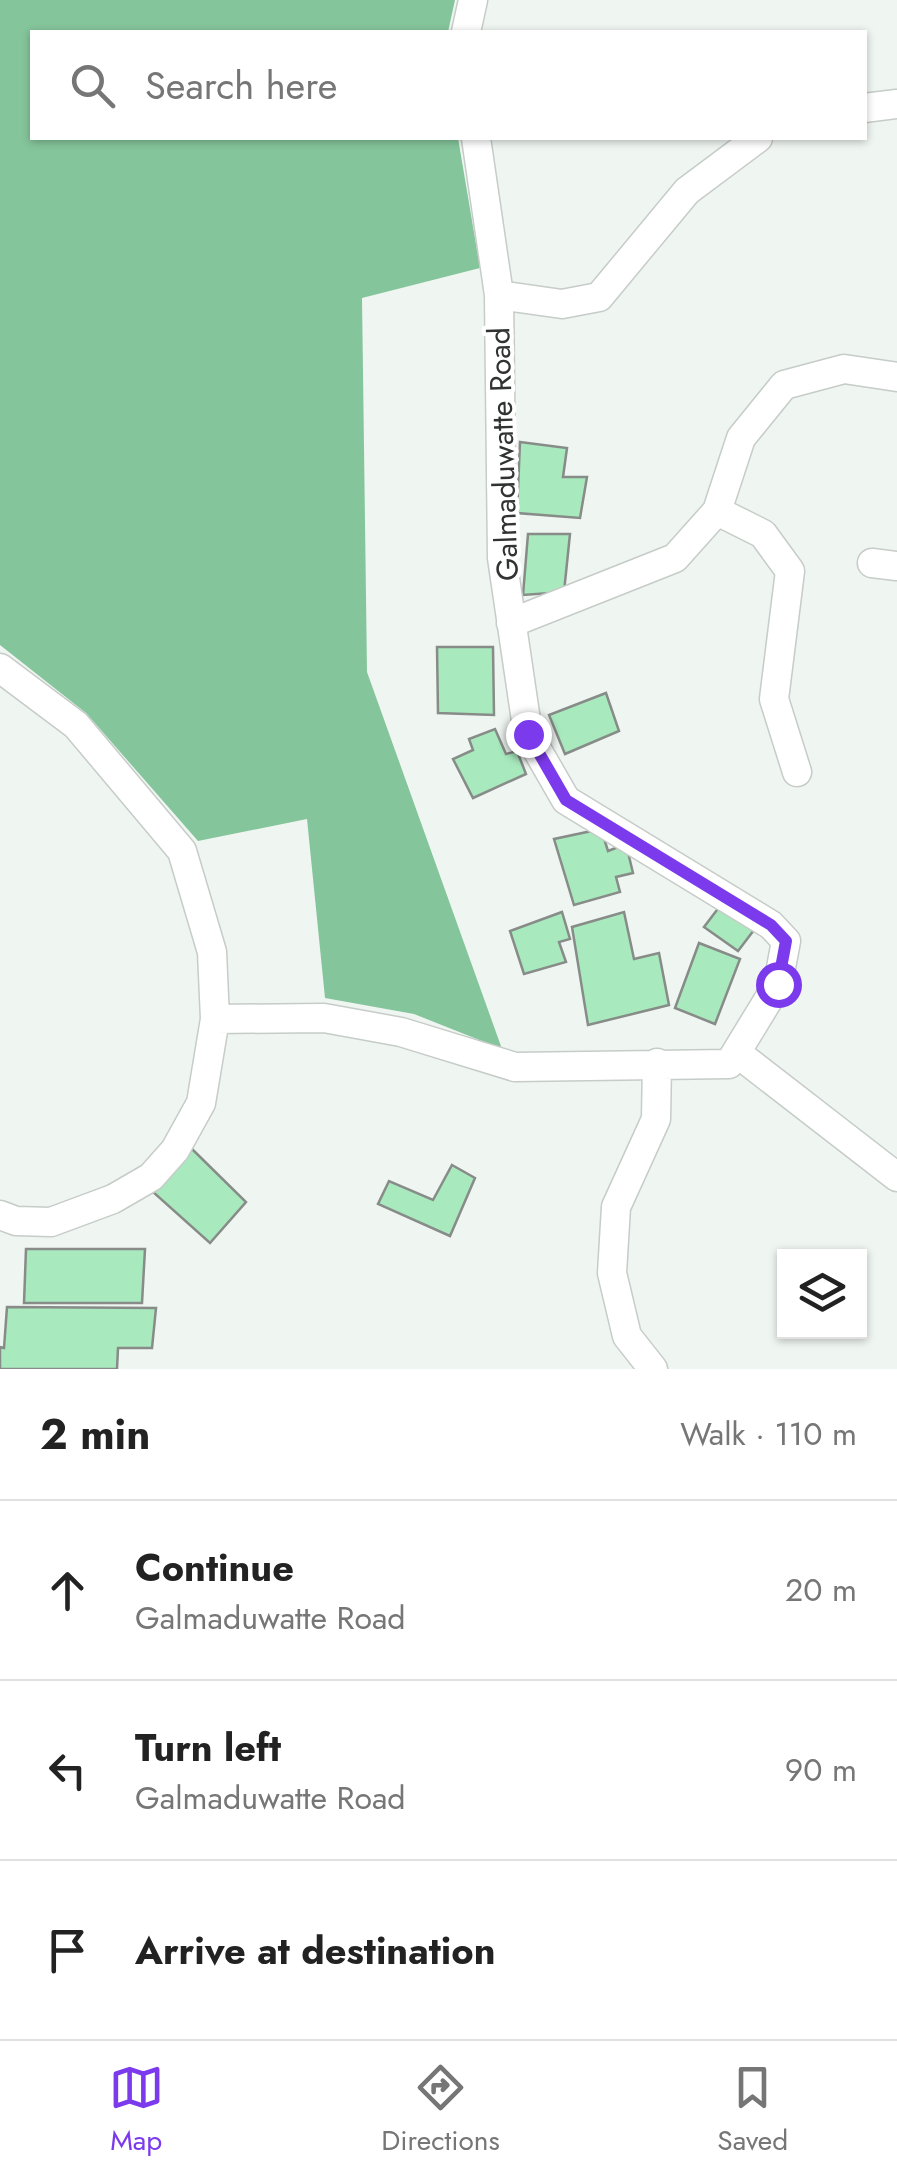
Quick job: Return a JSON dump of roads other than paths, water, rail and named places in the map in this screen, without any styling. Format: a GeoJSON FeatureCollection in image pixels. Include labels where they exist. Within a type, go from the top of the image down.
{"type":"FeatureCollection","features":[{"type":"Feature","properties":{"kind":"street"},"geometry":{"type":"LineString","coordinates":[[466,30],[473,0]]}},
{"type":"Feature","properties":{"kind":"street"},"geometry":{"type":"LineString","coordinates":[[867,108],[897,104]]}},
{"type":"Feature","properties":{"kind":"street","name":"Galmaduwatte Road"},"geometry":{"type":"LineString","coordinates":[[476,140],[499,296],[502,558],[528,734],[566,800],[771,925],[786,941],[778,984],[737,1053]]}},
{"type":"Feature","properties":{"kind":"street"},"geometry":{"type":"LineString","coordinates":[[499,296],[562,304],[599,296],[687,190],[755,140]]}},
{"type":"Feature","properties":{"kind":"street"},"geometry":{"type":"LineString","coordinates":[[511,622],[675,558],[717,511],[741,438],[784,386],[844,369],[897,377]]}},
{"type":"Feature","properties":{"kind":"street"},"geometry":{"type":"LineString","coordinates":[[717,511],[764,534],[790,572],[774,699],[796,772]]}},
{"type":"Feature","properties":{"kind":"street"},"geometry":{"type":"LineString","coordinates":[[0,668],[76,725],[182,852],[212,952],[215,1018],[201,1102],[175,1150],[151,1177],[114,1199],[51,1222],[16,1221],[0,1216]]}},
{"type":"Feature","properties":{"kind":"street"},"geometry":{"type":"LineString","coordinates":[[215,1018],[324,1018],[401,1032],[516,1068],[729,1064],[737,1053],[897,1177]]}},
{"type":"Feature","properties":{"kind":"street"},"geometry":{"type":"LineString","coordinates":[[654,1369],[627,1336],[612,1273],[616,1206],[656,1120],[657,1063]]}}]}
